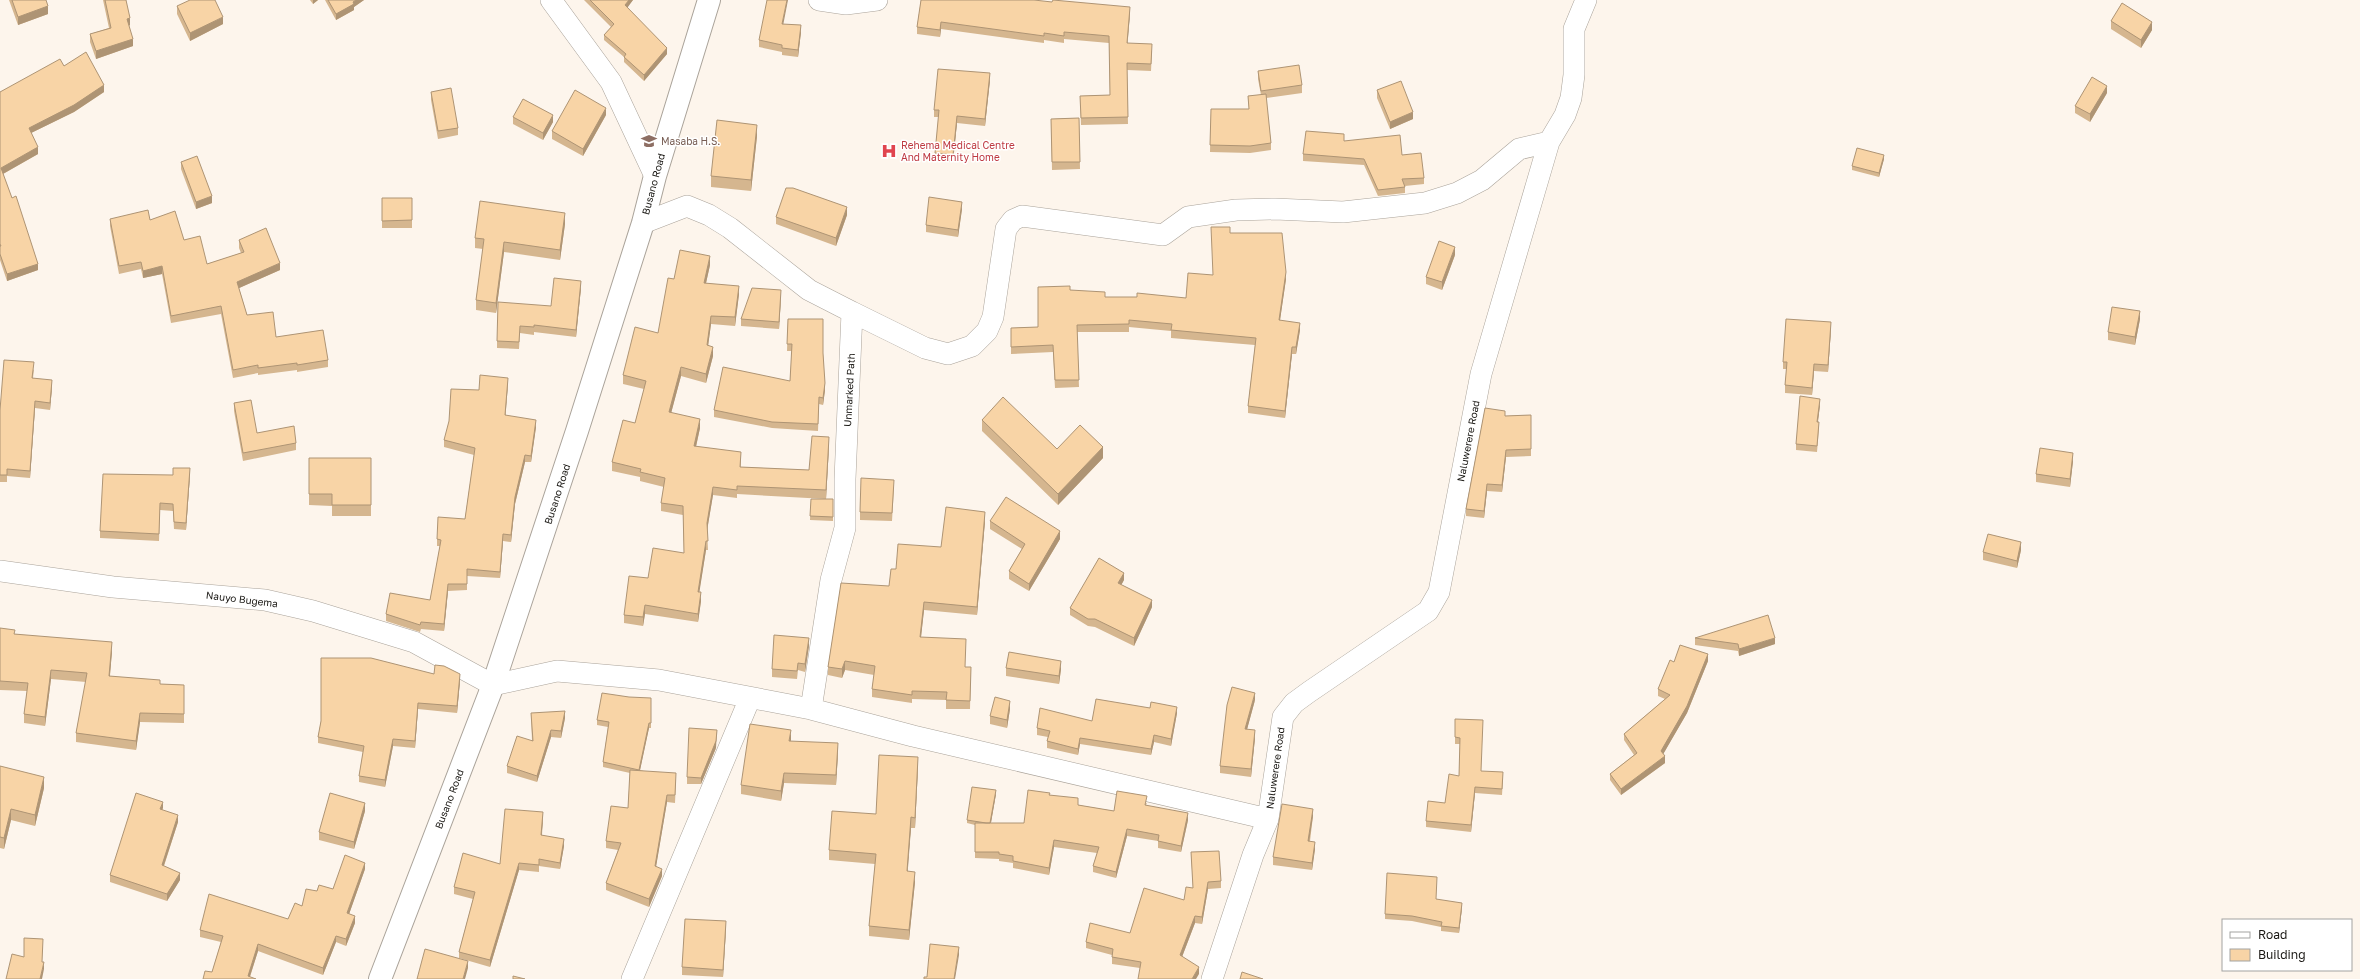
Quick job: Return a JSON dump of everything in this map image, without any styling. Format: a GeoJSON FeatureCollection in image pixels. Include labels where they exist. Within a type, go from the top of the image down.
{"type":"FeatureCollection","features":[{"type":"Feature","properties":{"kind":"street"},"geometry":{"type":"LineString","coordinates":[[552,0],[611,82],[655,176]]}},
{"type":"Feature","properties":{"kind":"street","name":"Busano Road"},"geometry":{"type":"LineString","coordinates":[[380,979],[493,685],[643,223],[655,176],[713,0]]}},
{"type":"Feature","properties":{"kind":"street"},"geometry":{"type":"LineString","coordinates":[[819,0],[846,4],[877,0]]}},
{"type":"Feature","properties":{"kind":"street","name":"Naluwerere Road"},"geometry":{"type":"LineString","coordinates":[[1212,979],[1253,855],[1268,819],[1283,717],[1288,709],[1309,692],[1428,611],[1438,592],[1481,374],[1549,142],[1565,115],[1571,98],[1574,75],[1574,29],[1586,0]]}},
{"type":"Feature","properties":{"kind":"street"},"geometry":{"type":"LineString","coordinates":[[643,223],[687,206],[709,215],[809,290],[925,348],[948,354],[972,346],[987,330],[993,317],[1006,229],[1013,220],[1022,216],[1040,217],[1163,236],[1188,217],[1236,210],[1275,209],[1343,212],[1424,203],[1457,193],[1482,180],[1519,149],[1549,142]]}},
{"type":"Feature","properties":{"kind":"street","name":"Unmarked Path"},"geometry":{"type":"LineString","coordinates":[[810,709],[831,580],[846,528],[845,479],[852,312]]}},
{"type":"Feature","properties":{"kind":"street","name":"Nauyo Bugema"},"geometry":{"type":"LineString","coordinates":[[0,571],[106,586],[265,600],[313,611],[414,642],[493,685]]}},
{"type":"Feature","properties":{"kind":"street"},"geometry":{"type":"LineString","coordinates":[[493,685],[558,671],[659,680],[810,709],[921,738],[1268,819]]}},
{"type":"Feature","properties":{"kind":"street"},"geometry":{"type":"LineString","coordinates":[[632,979],[750,698]]}},
{"type":"Feature","properties":{"kind":"building"},"geometry":{"type":"Polygon","coordinates":[[[12,0],[46,0],[48,6],[18,17],[12,0]]]}},
{"type":"Feature","properties":{"kind":"building"},"geometry":{"type":"Polygon","coordinates":[[[105,0],[126,0],[130,18],[127,19],[133,39],[96,51],[90,34],[111,28],[105,0]]]}},
{"type":"Feature","properties":{"kind":"building"},"geometry":{"type":"Polygon","coordinates":[[[190,0],[215,0],[223,17],[190,33],[177,6],[190,0]]]}},
{"type":"Feature","properties":{"kind":"building"},"geometry":{"type":"Polygon","coordinates":[[[328,0],[356,0],[353,2],[354,4],[336,14],[328,0]]]}},
{"type":"Feature","properties":{"kind":"building"},"geometry":{"type":"Polygon","coordinates":[[[590,0],[629,0],[625,5],[667,48],[644,75],[624,57],[626,54],[604,35],[614,24],[590,0]]]}},
{"type":"Feature","properties":{"kind":"building"},"geometry":{"type":"Polygon","coordinates":[[[767,0],[787,0],[782,24],[801,25],[798,50],[782,48],[782,45],[759,40],[767,0]]]}},
{"type":"Feature","properties":{"kind":"building"},"geometry":{"type":"Polygon","coordinates":[[[921,0],[1034,0],[1052,2],[1053,0],[1130,7],[1127,43],[1152,44],[1151,64],[1127,63],[1128,117],[1081,118],[1080,96],[1110,95],[1109,36],[1064,32],[1064,36],[1044,33],[1044,36],[941,22],[940,30],[917,27],[921,0]]]}},
{"type":"Feature","properties":{"kind":"building"},"geometry":{"type":"Polygon","coordinates":[[[2122,3],[2152,22],[2141,40],[2111,21],[2122,3]]]}},
{"type":"Feature","properties":{"kind":"building"},"geometry":{"type":"Polygon","coordinates":[[[86,52],[104,85],[74,105],[29,128],[38,147],[1,168],[12,198],[16,196],[38,264],[7,274],[0,254],[0,92],[60,59],[64,66],[86,52]]]}},
{"type":"Feature","properties":{"kind":"building"},"geometry":{"type":"Polygon","coordinates":[[[1299,65],[1302,85],[1261,91],[1258,71],[1299,65]]]}},
{"type":"Feature","properties":{"kind":"building"},"geometry":{"type":"Polygon","coordinates":[[[938,69],[990,73],[985,119],[957,116],[953,155],[935,153],[939,110],[934,110],[938,69]]]}},
{"type":"Feature","properties":{"kind":"building"},"geometry":{"type":"Polygon","coordinates":[[[2092,77],[2107,86],[2090,114],[2075,106],[2092,77]]]}},
{"type":"Feature","properties":{"kind":"building"},"geometry":{"type":"Polygon","coordinates":[[[1401,81],[1413,112],[1390,122],[1377,90],[1401,81]]]}},
{"type":"Feature","properties":{"kind":"building"},"geometry":{"type":"Polygon","coordinates":[[[451,88],[458,128],[438,131],[431,92],[451,88]]]}},
{"type":"Feature","properties":{"kind":"building"},"geometry":{"type":"Polygon","coordinates":[[[575,90],[606,108],[583,149],[552,131],[575,90]]]}},
{"type":"Feature","properties":{"kind":"building"},"geometry":{"type":"Polygon","coordinates":[[[1266,94],[1271,143],[1250,146],[1210,145],[1211,109],[1249,109],[1248,96],[1266,94]]]}},
{"type":"Feature","properties":{"kind":"building"},"geometry":{"type":"Polygon","coordinates":[[[523,99],[553,115],[543,133],[513,117],[523,99]]]}},
{"type":"Feature","properties":{"kind":"building"},"geometry":{"type":"Polygon","coordinates":[[[1079,118],[1080,162],[1052,162],[1051,119],[1079,118]]]}},
{"type":"Feature","properties":{"kind":"building"},"geometry":{"type":"Polygon","coordinates":[[[717,120],[757,125],[751,180],[711,176],[717,120]]]}},
{"type":"Feature","properties":{"kind":"building"},"geometry":{"type":"Polygon","coordinates":[[[1306,131],[1344,134],[1344,141],[1400,135],[1402,155],[1421,153],[1424,178],[1402,179],[1405,187],[1378,190],[1364,159],[1303,154],[1306,131]]]}},
{"type":"Feature","properties":{"kind":"building"},"geometry":{"type":"Polygon","coordinates":[[[1857,148],[1884,155],[1879,173],[1852,166],[1857,148]]]}},
{"type":"Feature","properties":{"kind":"building"},"geometry":{"type":"Polygon","coordinates":[[[197,156],[212,196],[196,202],[181,162],[197,156]]]}},
{"type":"Feature","properties":{"kind":"building"},"geometry":{"type":"Polygon","coordinates":[[[786,188],[793,188],[847,207],[836,238],[776,217],[786,188]]]}},
{"type":"Feature","properties":{"kind":"building"},"geometry":{"type":"Polygon","coordinates":[[[929,197],[962,202],[958,230],[926,225],[929,197]]]}},
{"type":"Feature","properties":{"kind":"building"},"geometry":{"type":"Polygon","coordinates":[[[382,198],[412,198],[412,220],[382,221],[382,198]]]}},
{"type":"Feature","properties":{"kind":"building"},"geometry":{"type":"Polygon","coordinates":[[[480,201],[565,213],[560,250],[504,242],[496,303],[476,300],[484,239],[475,238],[480,201]]]}},
{"type":"Feature","properties":{"kind":"building"},"geometry":{"type":"Polygon","coordinates":[[[148,210],[150,220],[175,211],[184,240],[200,236],[207,264],[244,252],[239,240],[266,228],[280,263],[237,282],[247,315],[273,312],[276,337],[323,330],[328,360],[297,365],[297,363],[258,368],[258,365],[233,370],[221,306],[171,316],[162,266],[143,271],[141,262],[119,266],[110,219],[148,210]]]}},
{"type":"Feature","properties":{"kind":"building"},"geometry":{"type":"Polygon","coordinates":[[[1211,227],[1230,227],[1230,233],[1282,233],[1286,272],[1279,320],[1300,323],[1296,347],[1292,347],[1285,411],[1248,406],[1256,338],[1171,330],[1172,324],[1129,320],[1129,324],[1077,325],[1079,380],[1055,380],[1053,345],[1011,347],[1011,328],[1038,327],[1038,287],[1070,286],[1070,290],[1105,292],[1105,297],[1137,297],[1137,293],[1186,298],[1188,273],[1213,275],[1211,227]]]}},
{"type":"Feature","properties":{"kind":"building"},"geometry":{"type":"Polygon","coordinates":[[[1439,241],[1455,247],[1442,282],[1426,277],[1439,241]]]}},
{"type":"Feature","properties":{"kind":"building"},"geometry":{"type":"Polygon","coordinates":[[[680,250],[710,256],[704,283],[739,286],[735,317],[711,316],[707,345],[713,347],[706,374],[681,367],[669,412],[700,419],[694,446],[741,452],[740,467],[809,470],[812,436],[829,437],[826,490],[737,486],[737,490],[713,487],[707,523],[708,541],[706,541],[698,592],[701,592],[698,614],[645,605],[643,617],[624,615],[629,576],[648,578],[653,548],[684,553],[683,506],[661,503],[665,478],[640,472],[641,469],[612,462],[623,420],[635,423],[646,381],[623,375],[635,327],[658,333],[668,278],[674,279],[680,250]]]}},
{"type":"Feature","properties":{"kind":"building"},"geometry":{"type":"Polygon","coordinates":[[[554,278],[581,281],[576,330],[534,325],[534,327],[520,326],[519,342],[497,341],[498,302],[551,306],[554,278]]]}},
{"type":"Feature","properties":{"kind":"building"},"geometry":{"type":"Polygon","coordinates":[[[752,288],[781,290],[779,322],[741,319],[752,288]]]}},
{"type":"Feature","properties":{"kind":"building"},"geometry":{"type":"Polygon","coordinates":[[[2112,307],[2140,311],[2135,337],[2108,332],[2112,307]]]}},
{"type":"Feature","properties":{"kind":"building"},"geometry":{"type":"Polygon","coordinates":[[[788,319],[823,319],[825,383],[823,398],[819,397],[818,424],[772,422],[714,410],[723,367],[790,381],[792,344],[787,344],[788,319]]]}},
{"type":"Feature","properties":{"kind":"building"},"geometry":{"type":"Polygon","coordinates":[[[1786,319],[1831,322],[1828,365],[1814,364],[1812,388],[1785,385],[1787,362],[1783,362],[1786,319]]]}},
{"type":"Feature","properties":{"kind":"building"},"geometry":{"type":"Polygon","coordinates":[[[4,360],[34,362],[32,378],[52,380],[50,403],[35,401],[30,471],[7,469],[7,475],[0,475],[0,410],[4,360]]]}},
{"type":"Feature","properties":{"kind":"building"},"geometry":{"type":"Polygon","coordinates":[[[480,375],[508,378],[505,415],[536,420],[531,456],[525,455],[515,497],[511,535],[503,534],[500,572],[467,569],[467,584],[448,584],[444,624],[421,622],[420,625],[386,614],[390,593],[430,600],[441,540],[437,539],[438,517],[465,519],[475,448],[444,440],[449,421],[451,389],[479,390],[480,375]]]}},
{"type":"Feature","properties":{"kind":"building"},"geometry":{"type":"Polygon","coordinates":[[[1800,396],[1820,399],[1817,422],[1819,422],[1817,446],[1796,444],[1800,396]]]}},
{"type":"Feature","properties":{"kind":"building"},"geometry":{"type":"Polygon","coordinates":[[[1003,397],[1057,449],[1080,425],[1103,447],[1058,494],[982,420],[1003,397]]]}},
{"type":"Feature","properties":{"kind":"building"},"geometry":{"type":"Polygon","coordinates":[[[251,400],[257,433],[294,426],[296,443],[243,453],[234,403],[251,400]]]}},
{"type":"Feature","properties":{"kind":"building"},"geometry":{"type":"Polygon","coordinates":[[[1485,408],[1505,411],[1505,416],[1531,415],[1531,449],[1506,450],[1502,485],[1487,484],[1484,511],[1466,509],[1485,408]]]}},
{"type":"Feature","properties":{"kind":"building"},"geometry":{"type":"Polygon","coordinates":[[[2040,448],[2073,453],[2070,479],[2036,474],[2040,448]]]}},
{"type":"Feature","properties":{"kind":"building"},"geometry":{"type":"Polygon","coordinates":[[[309,458],[371,458],[371,505],[332,505],[332,494],[309,494],[309,458]]]}},
{"type":"Feature","properties":{"kind":"building"},"geometry":{"type":"Polygon","coordinates":[[[173,468],[190,468],[186,523],[174,522],[173,504],[160,503],[159,534],[100,531],[103,474],[173,475],[173,468]]]}},
{"type":"Feature","properties":{"kind":"building"},"geometry":{"type":"Polygon","coordinates":[[[861,478],[894,480],[892,513],[860,512],[861,478]]]}},
{"type":"Feature","properties":{"kind":"building"},"geometry":{"type":"Polygon","coordinates":[[[1006,497],[1060,531],[1029,584],[1009,571],[1025,544],[990,521],[1006,497]]]}},
{"type":"Feature","properties":{"kind":"building"},"geometry":{"type":"Polygon","coordinates":[[[811,499],[833,499],[833,517],[810,516],[811,499]]]}},
{"type":"Feature","properties":{"kind":"building"},"geometry":{"type":"Polygon","coordinates":[[[946,507],[985,512],[977,607],[924,602],[920,637],[966,639],[965,667],[971,667],[970,701],[946,700],[947,692],[912,691],[912,695],[872,689],[875,666],[845,661],[842,669],[828,667],[841,583],[889,586],[891,569],[896,569],[898,544],[941,547],[946,507]]]}},
{"type":"Feature","properties":{"kind":"building"},"geometry":{"type":"Polygon","coordinates":[[[1988,534],[2021,542],[2017,561],[1983,552],[1988,534]]]}},
{"type":"Feature","properties":{"kind":"building"},"geometry":{"type":"Polygon","coordinates":[[[1099,558],[1124,573],[1118,583],[1152,600],[1134,638],[1095,619],[1088,619],[1070,608],[1099,558]]]}},
{"type":"Feature","properties":{"kind":"building"},"geometry":{"type":"Polygon","coordinates":[[[1768,615],[1775,638],[1739,649],[1738,644],[1695,638],[1768,615]]]}},
{"type":"Feature","properties":{"kind":"building"},"geometry":{"type":"Polygon","coordinates":[[[0,628],[15,630],[14,634],[112,642],[109,676],[160,680],[160,684],[184,685],[184,714],[140,713],[136,741],[76,733],[87,673],[51,670],[45,717],[24,714],[28,683],[0,681],[0,628]]]}},
{"type":"Feature","properties":{"kind":"building"},"geometry":{"type":"Polygon","coordinates":[[[774,635],[809,638],[805,664],[798,663],[797,671],[772,669],[774,635]]]}},
{"type":"Feature","properties":{"kind":"building"},"geometry":{"type":"Polygon","coordinates":[[[1680,645],[1708,654],[1687,706],[1661,751],[1665,756],[1621,789],[1610,774],[1637,753],[1624,734],[1670,695],[1658,689],[1670,660],[1674,662],[1680,645]]]}},
{"type":"Feature","properties":{"kind":"building"},"geometry":{"type":"Polygon","coordinates":[[[1009,652],[1061,661],[1059,676],[1006,668],[1009,652]]]}},
{"type":"Feature","properties":{"kind":"building"},"geometry":{"type":"Polygon","coordinates":[[[321,658],[371,658],[434,674],[435,665],[444,666],[460,674],[457,706],[418,703],[415,741],[393,739],[385,780],[359,776],[364,746],[318,737],[321,721],[321,658]]]}},
{"type":"Feature","properties":{"kind":"building"},"geometry":{"type":"Polygon","coordinates":[[[1232,687],[1255,693],[1245,729],[1255,730],[1251,769],[1220,766],[1227,705],[1232,687]]]}},
{"type":"Feature","properties":{"kind":"building"},"geometry":{"type":"Polygon","coordinates":[[[602,693],[629,697],[651,698],[651,723],[649,723],[639,770],[603,762],[609,722],[597,720],[602,693]]]}},
{"type":"Feature","properties":{"kind":"building"},"geometry":{"type":"Polygon","coordinates":[[[995,697],[1010,701],[1007,720],[990,716],[995,697]]]}},
{"type":"Feature","properties":{"kind":"building"},"geometry":{"type":"Polygon","coordinates":[[[1096,699],[1150,708],[1151,702],[1177,707],[1171,739],[1154,735],[1151,749],[1080,738],[1078,749],[1047,741],[1050,731],[1037,728],[1040,708],[1092,721],[1096,699]]]}},
{"type":"Feature","properties":{"kind":"building"},"geometry":{"type":"Polygon","coordinates":[[[565,711],[561,731],[551,730],[537,776],[507,766],[517,736],[533,741],[531,713],[565,711]]]}},
{"type":"Feature","properties":{"kind":"building"},"geometry":{"type":"Polygon","coordinates":[[[1455,719],[1483,720],[1481,771],[1503,772],[1502,789],[1475,787],[1471,825],[1426,821],[1428,801],[1445,803],[1449,774],[1459,776],[1460,738],[1455,737],[1455,719]]]}},
{"type":"Feature","properties":{"kind":"building"},"geometry":{"type":"Polygon","coordinates":[[[750,724],[791,730],[789,741],[838,743],[836,775],[784,773],[781,791],[741,785],[750,724]]]}},
{"type":"Feature","properties":{"kind":"building"},"geometry":{"type":"Polygon","coordinates":[[[689,728],[717,730],[716,741],[701,778],[687,777],[689,728]]]}},
{"type":"Feature","properties":{"kind":"building"},"geometry":{"type":"Polygon","coordinates":[[[879,755],[918,757],[915,818],[911,817],[907,871],[915,872],[909,930],[869,926],[876,854],[829,850],[832,811],[876,814],[879,755]]]}},
{"type":"Feature","properties":{"kind":"building"},"geometry":{"type":"Polygon","coordinates":[[[0,766],[44,777],[35,815],[11,809],[4,838],[0,837],[0,766]]]}},
{"type":"Feature","properties":{"kind":"building"},"geometry":{"type":"Polygon","coordinates":[[[630,770],[676,773],[675,795],[667,795],[655,866],[662,869],[649,899],[606,883],[621,843],[606,841],[611,806],[628,808],[630,770]]]}},
{"type":"Feature","properties":{"kind":"building"},"geometry":{"type":"Polygon","coordinates":[[[972,787],[996,790],[990,823],[967,820],[972,787]]]}},
{"type":"Feature","properties":{"kind":"building"},"geometry":{"type":"Polygon","coordinates":[[[1028,790],[1050,793],[1049,795],[1078,798],[1078,805],[1114,811],[1117,791],[1147,796],[1145,805],[1188,813],[1181,846],[1158,841],[1159,835],[1127,829],[1116,872],[1093,866],[1099,847],[1054,840],[1049,868],[1013,861],[1013,856],[999,854],[999,852],[975,852],[975,823],[1024,823],[1028,790]]]}},
{"type":"Feature","properties":{"kind":"building"},"geometry":{"type":"Polygon","coordinates":[[[136,793],[163,802],[160,809],[178,815],[162,865],[180,873],[167,894],[110,875],[136,793]]]}},
{"type":"Feature","properties":{"kind":"building"},"geometry":{"type":"Polygon","coordinates":[[[330,793],[365,803],[354,842],[319,832],[330,793]]]}},
{"type":"Feature","properties":{"kind":"building"},"geometry":{"type":"Polygon","coordinates":[[[1282,804],[1313,809],[1308,841],[1315,842],[1312,863],[1273,857],[1282,804]]]}},
{"type":"Feature","properties":{"kind":"building"},"geometry":{"type":"Polygon","coordinates":[[[505,809],[543,812],[541,835],[564,839],[560,863],[539,859],[539,865],[519,863],[490,960],[459,952],[475,892],[454,887],[463,853],[500,864],[505,809]]]}},
{"type":"Feature","properties":{"kind":"building"},"geometry":{"type":"Polygon","coordinates":[[[1219,851],[1221,881],[1208,882],[1202,917],[1195,916],[1180,955],[1199,967],[1192,979],[1138,979],[1141,962],[1112,957],[1113,949],[1086,942],[1090,923],[1130,933],[1144,888],[1184,900],[1186,887],[1193,888],[1191,852],[1219,851]]]}},
{"type":"Feature","properties":{"kind":"building"},"geometry":{"type":"Polygon","coordinates":[[[345,855],[365,863],[347,913],[355,916],[346,939],[336,936],[323,968],[258,944],[248,976],[256,979],[203,979],[205,971],[212,972],[223,936],[200,930],[209,894],[288,919],[295,903],[302,906],[306,889],[317,891],[319,885],[333,889],[345,855]]]}},
{"type":"Feature","properties":{"kind":"building"},"geometry":{"type":"Polygon","coordinates":[[[1387,873],[1437,877],[1436,899],[1462,903],[1459,928],[1441,926],[1442,922],[1412,916],[1385,914],[1387,873]]]}},
{"type":"Feature","properties":{"kind":"building"},"geometry":{"type":"Polygon","coordinates":[[[685,919],[726,921],[723,970],[682,967],[685,919]]]}},
{"type":"Feature","properties":{"kind":"building"},"geometry":{"type":"Polygon","coordinates":[[[24,938],[43,939],[42,962],[44,962],[40,979],[6,979],[12,954],[24,957],[24,938]]]}},
{"type":"Feature","properties":{"kind":"building"},"geometry":{"type":"Polygon","coordinates":[[[930,944],[959,947],[954,979],[924,979],[924,977],[927,977],[930,944]]]}},
{"type":"Feature","properties":{"kind":"building"},"geometry":{"type":"Polygon","coordinates":[[[425,949],[468,961],[463,979],[417,979],[425,949]]]}},
{"type":"Feature","properties":{"kind":"building"},"geometry":{"type":"Polygon","coordinates":[[[1242,972],[1263,979],[1240,979],[1242,972]]]}},
{"type":"Feature","properties":{"kind":"building"},"geometry":{"type":"Polygon","coordinates":[[[513,976],[525,979],[513,979],[513,976]]]}},
{"type":"Feature","properties":{"kind":"place","name":"Masaba H.S."},"geometry":{"type":"Point","coordinates":[649,141]}},
{"type":"Feature","properties":{"kind":"place","name":"Rehema Medical Centre And Maternity Home"},"geometry":{"type":"Point","coordinates":[889,151]}}]}
